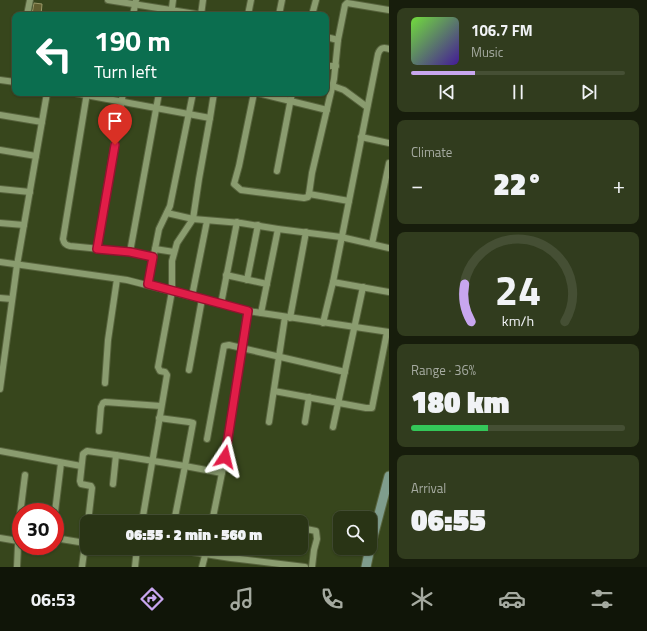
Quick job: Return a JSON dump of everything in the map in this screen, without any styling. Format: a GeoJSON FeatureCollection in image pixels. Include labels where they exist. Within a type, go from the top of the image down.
{"type":"FeatureCollection","features":[{"type":"Feature","properties":{"kind":"main road"},"geometry":{"type":"LineString","coordinates":[[377,521],[389,476]]}},
{"type":"Feature","properties":{"kind":"main road"},"geometry":{"type":"LineString","coordinates":[[366,567],[369,555]]}},
{"type":"Feature","properties":{"kind":"street"},"geometry":{"type":"LineString","coordinates":[[28,12],[30,0]]}},
{"type":"Feature","properties":{"kind":"street"},"geometry":{"type":"LineString","coordinates":[[108,0],[136,2],[172,12],[173,0]]}},
{"type":"Feature","properties":{"kind":"street"},"geometry":{"type":"LineString","coordinates":[[202,12],[203,0]]}},
{"type":"Feature","properties":{"kind":"street"},"geometry":{"type":"LineString","coordinates":[[249,12],[251,0]]}},
{"type":"Feature","properties":{"kind":"street"},"geometry":{"type":"LineString","coordinates":[[280,12],[282,0]]}},
{"type":"Feature","properties":{"kind":"street"},"geometry":{"type":"LineString","coordinates":[[313,12],[316,0]]}},
{"type":"Feature","properties":{"kind":"street"},"geometry":{"type":"LineString","coordinates":[[134,12],[136,2]]}},
{"type":"Feature","properties":{"kind":"street"},"geometry":{"type":"LineString","coordinates":[[253,96],[234,184],[241,190],[304,198],[308,197],[312,173],[333,86],[338,40],[345,5],[347,3],[389,10]]}},
{"type":"Feature","properties":{"kind":"street"},"geometry":{"type":"LineString","coordinates":[[329,38],[338,40]]}},
{"type":"Feature","properties":{"kind":"street"},"geometry":{"type":"LineString","coordinates":[[323,323],[333,282],[378,54],[383,48],[389,49]]}},
{"type":"Feature","properties":{"kind":"street"},"geometry":{"type":"LineString","coordinates":[[329,66],[336,66]]}},
{"type":"Feature","properties":{"kind":"street"},"geometry":{"type":"LineString","coordinates":[[0,80],[12,82]]}},
{"type":"Feature","properties":{"kind":"street"},"geometry":{"type":"LineString","coordinates":[[333,86],[344,90],[367,107]]}},
{"type":"Feature","properties":{"kind":"street"},"geometry":{"type":"LineString","coordinates":[[0,388],[17,265],[47,96]]}},
{"type":"Feature","properties":{"kind":"street"},"geometry":{"type":"LineString","coordinates":[[87,96],[63,239],[64,243],[66,245],[130,252],[153,257]]}},
{"type":"Feature","properties":{"kind":"street"},"geometry":{"type":"LineString","coordinates":[[97,96],[210,118]]}},
{"type":"Feature","properties":{"kind":"street"},"geometry":{"type":"LineString","coordinates":[[97,249],[123,96]]}},
{"type":"Feature","properties":{"kind":"street"},"geometry":{"type":"LineString","coordinates":[[130,252],[159,96]]}},
{"type":"Feature","properties":{"kind":"street"},"geometry":{"type":"LineString","coordinates":[[148,284],[159,229],[170,206],[193,96]]}},
{"type":"Feature","properties":{"kind":"street"},"geometry":{"type":"LineString","coordinates":[[143,515],[158,418],[167,375],[165,372],[160,371],[158,367],[172,291],[172,261],[174,252],[182,235],[193,219],[214,96]]}},
{"type":"Feature","properties":{"kind":"street"},"geometry":{"type":"LineString","coordinates":[[272,96],[327,110]]}},
{"type":"Feature","properties":{"kind":"street"},"geometry":{"type":"LineString","coordinates":[[276,171],[292,96]]}},
{"type":"Feature","properties":{"kind":"street"},"geometry":{"type":"LineString","coordinates":[[0,115],[42,122]]}},
{"type":"Feature","properties":{"kind":"street"},"geometry":{"type":"LineString","coordinates":[[361,138],[389,143]]}},
{"type":"Feature","properties":{"kind":"street"},"geometry":{"type":"LineString","coordinates":[[0,150],[36,156]]}},
{"type":"Feature","properties":{"kind":"street"},"geometry":{"type":"LineString","coordinates":[[372,244],[389,163]]}},
{"type":"Feature","properties":{"kind":"street"},"geometry":{"type":"LineString","coordinates":[[0,189],[30,192]]}},
{"type":"Feature","properties":{"kind":"street"},"geometry":{"type":"LineString","coordinates":[[309,194],[349,201]]}},
{"type":"Feature","properties":{"kind":"street"},"geometry":{"type":"LineString","coordinates":[[167,213],[193,219],[237,222],[341,237],[389,248]]}},
{"type":"Feature","properties":{"kind":"street"},"geometry":{"type":"LineString","coordinates":[[192,296],[207,220]]}},
{"type":"Feature","properties":{"kind":"street"},"geometry":{"type":"LineString","coordinates":[[221,304],[237,222]]}},
{"type":"Feature","properties":{"kind":"street"},"geometry":{"type":"LineString","coordinates":[[0,223],[24,225]]}},
{"type":"Feature","properties":{"kind":"street"},"geometry":{"type":"LineString","coordinates":[[248,280],[258,225]]}},
{"type":"Feature","properties":{"kind":"street"},"geometry":{"type":"LineString","coordinates":[[261,313],[278,229]]}},
{"type":"Feature","properties":{"kind":"street"},"geometry":{"type":"LineString","coordinates":[[269,422],[279,357],[306,232]]}},
{"type":"Feature","properties":{"kind":"street"},"geometry":{"type":"LineString","coordinates":[[155,249],[174,252]]}},
{"type":"Feature","properties":{"kind":"street"},"geometry":{"type":"LineString","coordinates":[[0,262],[148,284],[248,311],[388,332],[372,408],[274,391]]}},
{"type":"Feature","properties":{"kind":"street"},"geometry":{"type":"LineString","coordinates":[[226,275],[267,284]]}},
{"type":"Feature","properties":{"kind":"street"},"geometry":{"type":"LineString","coordinates":[[105,383],[108,340],[117,279]]}},
{"type":"Feature","properties":{"kind":"street"},"geometry":{"type":"LineString","coordinates":[[333,282],[389,292]]}},
{"type":"Feature","properties":{"kind":"street"},"geometry":{"type":"LineString","coordinates":[[333,427],[362,287]]}},
{"type":"Feature","properties":{"kind":"street"},"geometry":{"type":"LineString","coordinates":[[0,298],[12,299]]}},
{"type":"Feature","properties":{"kind":"street"},"geometry":{"type":"LineString","coordinates":[[189,370],[202,299]]}},
{"type":"Feature","properties":{"kind":"street"},"geometry":{"type":"LineString","coordinates":[[213,515],[222,473],[248,311]]}},
{"type":"Feature","properties":{"kind":"street"},"geometry":{"type":"LineString","coordinates":[[207,439],[224,346],[229,345],[345,372]]}},
{"type":"Feature","properties":{"kind":"street"},"geometry":{"type":"LineString","coordinates":[[305,422],[309,398]]}},
{"type":"Feature","properties":{"kind":"street"},"geometry":{"type":"LineString","coordinates":[[99,431],[101,407],[105,402],[161,406]]}},
{"type":"Feature","properties":{"kind":"street"},"geometry":{"type":"LineString","coordinates":[[158,418],[189,422],[193,424],[175,515]]}},
{"type":"Feature","properties":{"kind":"street"},"geometry":{"type":"LineString","coordinates":[[0,451],[81,466]]}},
{"type":"Feature","properties":{"kind":"street"},"geometry":{"type":"LineString","coordinates":[[89,515],[92,488],[91,486],[81,484],[80,478],[83,454],[87,451],[222,473]]}},
{"type":"Feature","properties":{"kind":"street"},"geometry":{"type":"LineString","coordinates":[[113,484],[116,455]]}},
{"type":"Feature","properties":{"kind":"street"},"geometry":{"type":"LineString","coordinates":[[56,503],[61,462]]}},
{"type":"Feature","properties":{"kind":"street"},"geometry":{"type":"LineString","coordinates":[[22,503],[25,475]]}},
{"type":"Feature","properties":{"kind":"street"},"geometry":{"type":"LineString","coordinates":[[308,529],[316,531],[317,535],[312,567]]}},
{"type":"Feature","properties":{"kind":"street"},"geometry":{"type":"LineString","coordinates":[[0,538],[12,540]]}},
{"type":"Feature","properties":{"kind":"street"},"geometry":{"type":"LineString","coordinates":[[64,540],[80,542]]}},
{"type":"Feature","properties":{"kind":"street"},"geometry":{"type":"LineString","coordinates":[[17,555],[17,567]]}},
{"type":"Feature","properties":{"kind":"street"},"geometry":{"type":"LineString","coordinates":[[82,567],[84,555]]}},
{"type":"Feature","properties":{"kind":"street"},"geometry":{"type":"LineString","coordinates":[[135,567],[137,555]]}},
{"type":"Feature","properties":{"kind":"street"},"geometry":{"type":"LineString","coordinates":[[202,567],[205,555]]}},
{"type":"Feature","properties":{"kind":"street"},"geometry":{"type":"LineString","coordinates":[[224,555],[241,559],[305,567]]}},
{"type":"Feature","properties":{"kind":"street"},"geometry":{"type":"LineString","coordinates":[[240,567],[241,559]]}},
{"type":"Feature","properties":{"kind":"building"},"geometry":{"type":"Polygon","coordinates":[[[34,3],[42,4],[41,12],[32,12],[34,3]]]}},
{"type":"Feature","properties":{"kind":"route"},"geometry":{"type":"LineString","coordinates":[[115,145],[97,249],[130,252],[153,257],[148,284],[248,311],[225,457]]}}]}
